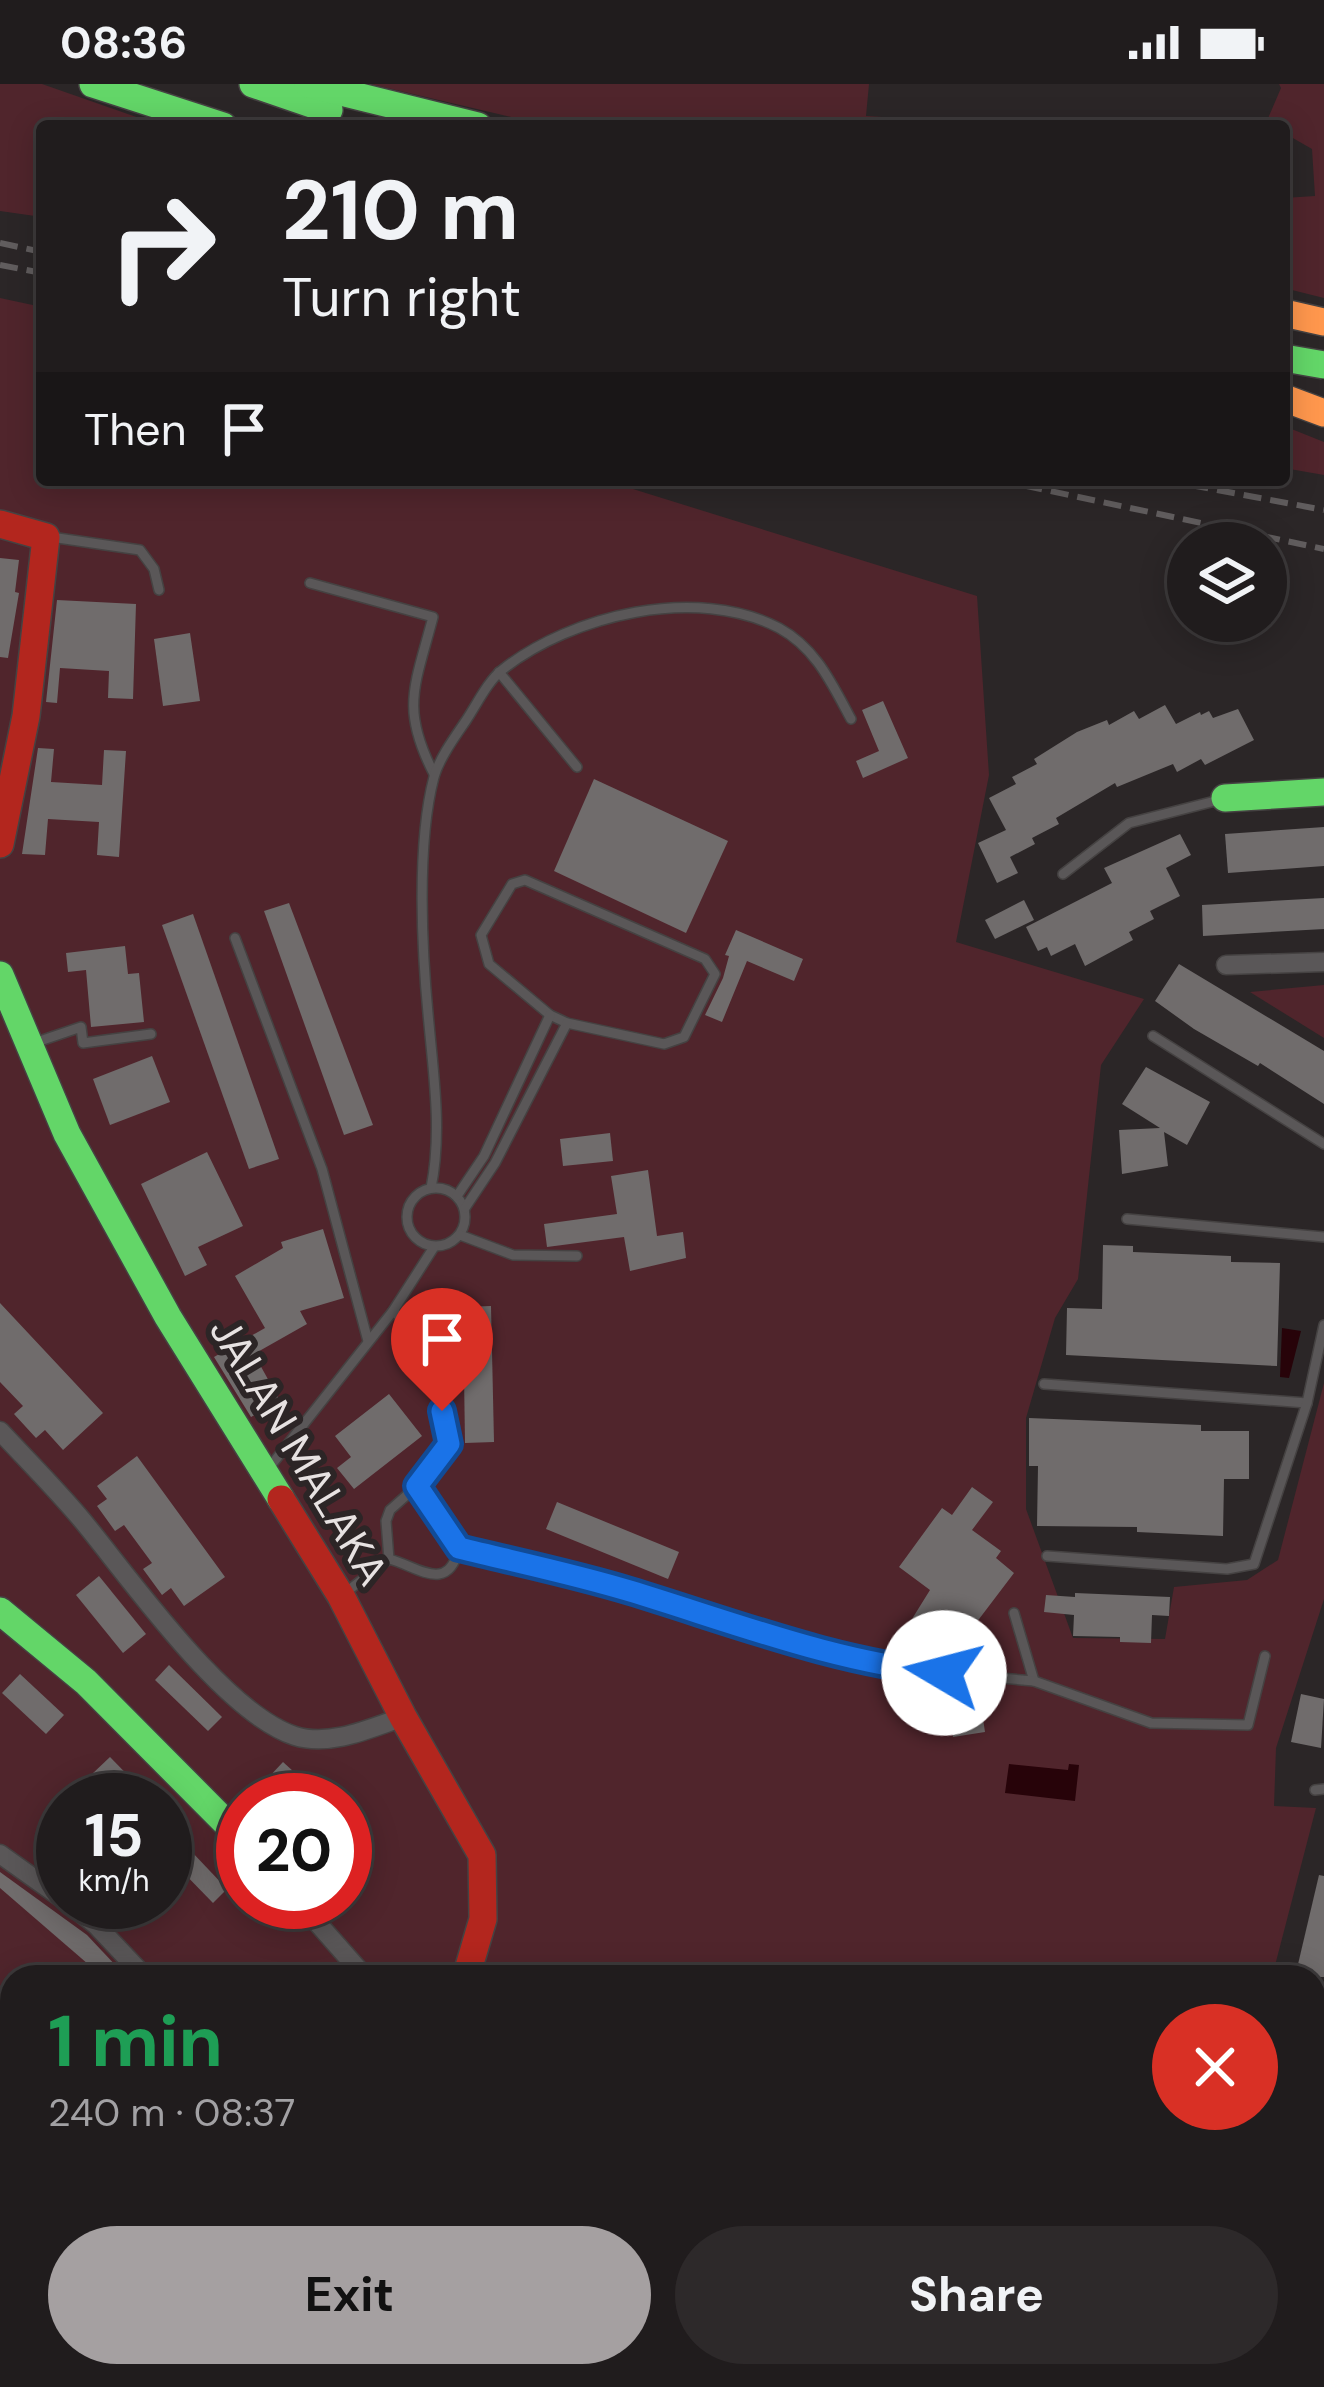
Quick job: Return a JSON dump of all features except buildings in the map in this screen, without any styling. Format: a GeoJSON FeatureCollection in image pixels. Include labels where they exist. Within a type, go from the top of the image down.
{"type":"FeatureCollection","features":[{"type":"Feature","properties":{"kind":"main road"},"geometry":{"type":"LineString","coordinates":[[93,84],[204,120]]}},
{"type":"Feature","properties":{"kind":"main road"},"geometry":{"type":"LineString","coordinates":[[146,84],[239,120]]}},
{"type":"Feature","properties":{"kind":"main road"},"geometry":{"type":"LineString","coordinates":[[253,84],[365,120]]}},
{"type":"Feature","properties":{"kind":"main road"},"geometry":{"type":"LineString","coordinates":[[308,84],[454,120]]}},
{"type":"Feature","properties":{"kind":"main road"},"geometry":{"type":"LineString","coordinates":[[1290,314],[1324,322]]}},
{"type":"Feature","properties":{"kind":"main road"},"geometry":{"type":"LineString","coordinates":[[1290,327],[1324,334]]}},
{"type":"Feature","properties":{"kind":"main road"},"geometry":{"type":"LineString","coordinates":[[1290,359],[1324,368]]}},
{"type":"Feature","properties":{"kind":"main road"},"geometry":{"type":"LineString","coordinates":[[1290,400],[1324,413]]}},
{"type":"Feature","properties":{"kind":"main road"},"geometry":{"type":"LineString","coordinates":[[0,524],[46,537],[26,716],[0,844]]}},
{"type":"Feature","properties":{"kind":"main road"},"geometry":{"type":"LineString","coordinates":[[1225,798],[1324,792]]}},
{"type":"Feature","properties":{"kind":"main road","name":"JALAN MALAKA"},"geometry":{"type":"LineString","coordinates":[[0,975],[67,1134],[168,1317],[341,1596],[482,1855],[483,1919],[470,1965]]}},
{"type":"Feature","properties":{"kind":"main road"},"geometry":{"type":"LineString","coordinates":[[0,1611],[86,1682],[216,1813]]}},
{"type":"Feature","properties":{"kind":"street"},"geometry":{"type":"LineString","coordinates":[[1226,965],[1324,962]]}},
{"type":"Feature","properties":{"kind":"street"},"geometry":{"type":"LineString","coordinates":[[0,1431],[80,1517],[177,1639],[269,1721],[296,1736],[331,1738],[404,1718]]}},
{"type":"Feature","properties":{"kind":"street"},"geometry":{"type":"LineString","coordinates":[[0,1854],[36,1879]]}},
{"type":"Feature","properties":{"kind":"street"},"geometry":{"type":"LineString","coordinates":[[100,1929],[134,1965]]}},
{"type":"Feature","properties":{"kind":"street"},"geometry":{"type":"LineString","coordinates":[[323,1929],[354,1965]]}},
{"type":"Feature","properties":{"kind":"lane"},"geometry":{"type":"LineString","coordinates":[[46,537],[140,550],[154,568],[159,590]]}},
{"type":"Feature","properties":{"kind":"lane"},"geometry":{"type":"LineString","coordinates":[[310,583],[433,617],[411,717],[434,774]]}},
{"type":"Feature","properties":{"kind":"lane"},"geometry":{"type":"LineString","coordinates":[[431,1188],[437,1115],[427,1002],[424,848],[434,774],[499,672],[554,638],[622,614],[721,610],[779,628],[820,662],[851,719]]}},
{"type":"Feature","properties":{"kind":"lane"},"geometry":{"type":"LineString","coordinates":[[499,672],[577,767]]}},
{"type":"Feature","properties":{"kind":"lane"},"geometry":{"type":"LineString","coordinates":[[1063,874],[1129,824],[1225,798]]}},
{"type":"Feature","properties":{"kind":"lane"},"geometry":{"type":"LineString","coordinates":[[525,880],[705,959],[715,974],[684,1037],[664,1044],[567,1024],[550,1016],[490,964],[481,935],[512,884],[525,880]]}},
{"type":"Feature","properties":{"kind":"lane"},"geometry":{"type":"LineString","coordinates":[[235,938],[322,1169],[368,1341]]}},
{"type":"Feature","properties":{"kind":"lane"},"geometry":{"type":"LineString","coordinates":[[457,1196],[484,1156],[550,1016]]}},
{"type":"Feature","properties":{"kind":"lane"},"geometry":{"type":"LineString","coordinates":[[465,1208],[495,1163],[567,1024]]}},
{"type":"Feature","properties":{"kind":"lane"},"geometry":{"type":"LineString","coordinates":[[29,1044],[81,1027],[83,1043],[151,1034]]}},
{"type":"Feature","properties":{"kind":"lane"},"geometry":{"type":"LineString","coordinates":[[1153,1036],[1324,1144]]}},
{"type":"Feature","properties":{"kind":"lane"},"geometry":{"type":"LineString","coordinates":[[431,1188],[457,1196],[465,1208],[466,1222],[460,1235],[434,1247],[421,1243],[406,1219],[418,1193],[431,1188]]}},
{"type":"Feature","properties":{"kind":"lane"},"geometry":{"type":"LineString","coordinates":[[1127,1219],[1324,1237]]}},
{"type":"Feature","properties":{"kind":"lane"},"geometry":{"type":"LineString","coordinates":[[460,1235],[513,1255],[577,1256]]}},
{"type":"Feature","properties":{"kind":"lane"},"geometry":{"type":"LineString","coordinates":[[266,1472],[393,1311],[434,1247]]}},
{"type":"Feature","properties":{"kind":"lane"},"geometry":{"type":"LineString","coordinates":[[388,1559],[390,1510],[417,1486],[449,1444],[430,1345],[393,1311]]}},
{"type":"Feature","properties":{"kind":"lane"},"geometry":{"type":"LineString","coordinates":[[1047,1556],[1227,1569],[1254,1564],[1307,1403],[1324,1325]]}},
{"type":"Feature","properties":{"kind":"lane"},"geometry":{"type":"LineString","coordinates":[[1044,1384],[1307,1403]]}},
{"type":"Feature","properties":{"kind":"lane"},"geometry":{"type":"LineString","coordinates":[[417,1486],[459,1548],[624,1589],[761,1633],[904,1670],[944,1673]]}},
{"type":"Feature","properties":{"kind":"lane"},"geometry":{"type":"LineString","coordinates":[[388,1559],[424,1575],[443,1573],[455,1563],[459,1548]]}},
{"type":"Feature","properties":{"kind":"lane"},"geometry":{"type":"LineString","coordinates":[[341,1596],[388,1559]]}},
{"type":"Feature","properties":{"kind":"lane"},"geometry":{"type":"LineString","coordinates":[[1014,1613],[1034,1681]]}},
{"type":"Feature","properties":{"kind":"lane"},"geometry":{"type":"LineString","coordinates":[[977,1676],[1034,1681],[1151,1723],[1248,1725],[1265,1656]]}},
{"type":"Feature","properties":{"kind":"shaded area"},"geometry":{"type":"Polygon","coordinates":[[[0,84],[42,84],[145,120],[36,120],[36,216],[0,211],[0,84]]]}},
{"type":"Feature","properties":{"kind":"shaded area"},"geometry":{"type":"Polygon","coordinates":[[[370,84],[869,84],[866,116],[932,120],[524,120],[370,84]]]}},
{"type":"Feature","properties":{"kind":"shaded area"},"geometry":{"type":"Polygon","coordinates":[[[1279,84],[1324,84],[1324,298],[1290,290],[1290,198],[1315,196],[1312,149],[1290,136],[1290,120],[1267,120],[1279,84]]]}},
{"type":"Feature","properties":{"kind":"shaded area"},"geometry":{"type":"Polygon","coordinates":[[[0,298],[36,306],[36,486],[623,486],[977,596],[989,775],[956,942],[1144,999],[1101,1065],[1078,1279],[1055,1318],[1026,1418],[1026,1509],[1073,1638],[1165,1639],[1174,1587],[1247,1580],[1278,1560],[1324,1383],[1324,1599],[1276,1748],[1274,1806],[1316,1808],[1275,1965],[0,1965],[0,298]]]}},
{"type":"Feature","properties":{"kind":"shaded area"},"geometry":{"type":"Polygon","coordinates":[[[1290,428],[1324,442],[1324,475],[1290,469],[1290,428]]]}},
{"type":"Feature","properties":{"kind":"shaded area"},"geometry":{"type":"Polygon","coordinates":[[[1324,985],[1324,1038],[1250,992],[1324,985]]]}},
{"type":"Feature","properties":{"kind":"shaded area"},"geometry":{"type":"Polygon","coordinates":[[[1282,1328],[1301,1331],[1289,1378],[1280,1377],[1282,1328]]]}},
{"type":"Feature","properties":{"kind":"shaded area"},"geometry":{"type":"Polygon","coordinates":[[[1009,1764],[1068,1770],[1069,1764],[1079,1765],[1075,1801],[1005,1793],[1009,1764]]]}},
{"type":"Feature","properties":{"kind":"railway"},"geometry":{"type":"LineString","coordinates":[[0,243],[36,251]]}},
{"type":"Feature","properties":{"kind":"railway"},"geometry":{"type":"LineString","coordinates":[[0,265],[36,272]]}},
{"type":"Feature","properties":{"kind":"railway"},"geometry":{"type":"LineString","coordinates":[[1026,486],[1324,549]]}},
{"type":"Feature","properties":{"kind":"railway"},"geometry":{"type":"LineString","coordinates":[[1196,486],[1324,510]]}},
{"type":"Feature","properties":{"kind":"traffic: fast"},"geometry":{"type":"LineString","coordinates":[[93,84],[204,120]]}},
{"type":"Feature","properties":{"kind":"traffic: fast"},"geometry":{"type":"LineString","coordinates":[[253,84],[329,110]]}},
{"type":"Feature","properties":{"kind":"traffic: fast"},"geometry":{"type":"LineString","coordinates":[[308,84],[454,120]]}},
{"type":"Feature","properties":{"kind":"traffic: fast"},"geometry":{"type":"LineString","coordinates":[[1290,359],[1324,365]]}},
{"type":"Feature","properties":{"kind":"traffic: fast"},"geometry":{"type":"LineString","coordinates":[[1225,798],[1324,792]]}},
{"type":"Feature","properties":{"kind":"traffic: fast"},"geometry":{"type":"LineString","coordinates":[[0,975],[67,1134],[168,1317],[281,1499]]}},
{"type":"Feature","properties":{"kind":"traffic: fast"},"geometry":{"type":"LineString","coordinates":[[0,1611],[86,1682],[216,1813]]}},
{"type":"Feature","properties":{"kind":"traffic: slow"},"geometry":{"type":"LineString","coordinates":[[1290,314],[1324,322]]}},
{"type":"Feature","properties":{"kind":"traffic: slow"},"geometry":{"type":"LineString","coordinates":[[1290,400],[1324,413]]}},
{"type":"Feature","properties":{"kind":"traffic: jam"},"geometry":{"type":"LineString","coordinates":[[0,524],[46,537],[26,716],[0,844]]}},
{"type":"Feature","properties":{"kind":"traffic: jam"},"geometry":{"type":"LineString","coordinates":[[281,1499],[341,1596],[482,1855],[483,1919],[470,1965]]}},
{"type":"Feature","properties":{"kind":"route"},"geometry":{"type":"LineString","coordinates":[[442,1411],[449,1444],[417,1486],[459,1548],[624,1589],[761,1633],[904,1670],[944,1673]]}}]}
